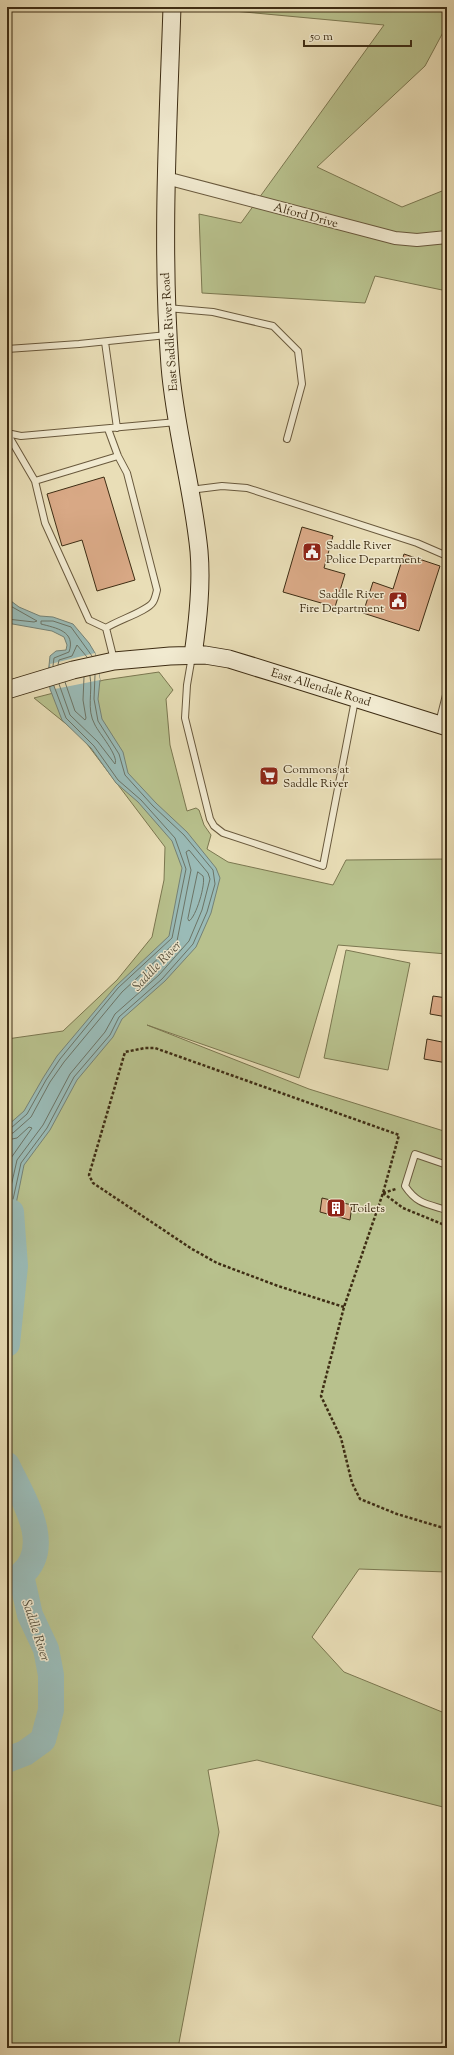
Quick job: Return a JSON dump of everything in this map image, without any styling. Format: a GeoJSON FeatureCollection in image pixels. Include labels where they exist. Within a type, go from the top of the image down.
{"type":"FeatureCollection","features":[{"type":"Feature","properties":{"kind":"main road","name":"East Saddle River Road"},"geometry":{"type":"LineString","coordinates":[[172,7],[164,258],[167,335],[177,422],[196,531],[200,568],[199,602],[193,655]]}},
{"type":"Feature","properties":{"kind":"main road","name":"East Allendale Road"},"geometry":{"type":"LineString","coordinates":[[7,690],[107,662],[193,655],[224,658],[356,697],[443,726]]}},
{"type":"Feature","properties":{"kind":"street","name":"Alford Drive"},"geometry":{"type":"LineString","coordinates":[[166,178],[395,238],[417,240],[447,237]]}},
{"type":"Feature","properties":{"kind":"lane"},"geometry":{"type":"LineString","coordinates":[[166,308],[213,312],[273,326],[298,351],[302,384],[287,439]]}},
{"type":"Feature","properties":{"kind":"lane"},"geometry":{"type":"LineString","coordinates":[[7,349],[105,342],[167,335]]}},
{"type":"Feature","properties":{"kind":"lane"},"geometry":{"type":"LineString","coordinates":[[105,342],[117,428]]}},
{"type":"Feature","properties":{"kind":"lane"},"geometry":{"type":"LineString","coordinates":[[7,433],[20,436],[177,422]]}},
{"type":"Feature","properties":{"kind":"lane"},"geometry":{"type":"LineString","coordinates":[[106,628],[118,620],[146,609],[154,602],[157,590],[127,473],[118,456],[108,429]]}},
{"type":"Feature","properties":{"kind":"lane"},"geometry":{"type":"LineString","coordinates":[[7,433],[35,481],[45,523],[89,620],[106,628]]}},
{"type":"Feature","properties":{"kind":"lane"},"geometry":{"type":"LineString","coordinates":[[35,481],[118,456]]}},
{"type":"Feature","properties":{"kind":"lane"},"geometry":{"type":"LineString","coordinates":[[189,490],[222,486],[247,488],[418,543],[447,556]]}},
{"type":"Feature","properties":{"kind":"lane"},"geometry":{"type":"LineString","coordinates":[[106,628],[107,662]]}},
{"type":"Feature","properties":{"kind":"lane"},"geometry":{"type":"LineString","coordinates":[[193,655],[187,685],[184,718],[210,819],[214,826],[223,833],[323,866],[356,697]]}},
{"type":"Feature","properties":{"kind":"lane"},"geometry":{"type":"LineString","coordinates":[[443,726],[447,691]]}},
{"type":"Feature","properties":{"kind":"lane"},"geometry":{"type":"LineString","coordinates":[[447,1165],[415,1154],[405,1186],[413,1197],[418,1200],[447,1210]]}},
{"type":"Feature","properties":{"kind":"path"},"geometry":{"type":"LineString","coordinates":[[344,1307],[278,1286],[217,1263],[192,1249],[93,1184],[89,1175],[125,1052],[145,1048],[155,1048],[399,1135],[383,1193],[344,1307],[321,1396],[340,1438],[352,1483],[360,1500],[396,1514],[447,1529]]}},
{"type":"Feature","properties":{"kind":"path"},"geometry":{"type":"LineString","coordinates":[[383,1193],[403,1208],[447,1226]]}},
{"type":"Feature","properties":{"kind":"green space"},"geometry":{"type":"Polygon","coordinates":[[[212,7],[447,7],[447,25],[425,66],[317,167],[402,207],[447,189],[447,291],[375,276],[365,303],[202,293],[199,214],[241,223],[384,25],[212,9],[212,7]]]}},
{"type":"Feature","properties":{"kind":"green space"},"geometry":{"type":"Polygon","coordinates":[[[159,672],[173,690],[166,699],[170,745],[187,811],[196,808],[199,810],[204,825],[211,835],[207,849],[228,862],[333,885],[346,860],[447,859],[447,954],[338,945],[299,1078],[147,1025],[309,1089],[447,1132],[447,1572],[359,1569],[312,1637],[344,1672],[447,1714],[447,1808],[257,1760],[208,1770],[219,1832],[178,2048],[7,2048],[7,1039],[63,1031],[117,980],[152,937],[164,880],[165,847],[81,736],[34,698],[104,680],[159,672]]]}},
{"type":"Feature","properties":{"kind":"green space"},"geometry":{"type":"Polygon","coordinates":[[[346,950],[410,963],[388,1070],[324,1058],[346,950]]]}},
{"type":"Feature","properties":{"kind":"water"},"geometry":{"type":"Polygon","coordinates":[[[7,598],[19,607],[40,616],[53,617],[73,624],[89,643],[95,653],[100,680],[98,699],[102,719],[123,752],[128,773],[156,803],[187,832],[216,868],[220,878],[211,913],[196,947],[165,981],[122,1019],[113,1037],[77,1080],[50,1130],[24,1165],[16,1204],[19,1245],[7,1249],[7,1126],[24,1111],[57,1056],[116,986],[169,936],[182,868],[172,841],[138,802],[116,783],[91,748],[62,720],[50,689],[48,675],[50,656],[56,651],[66,650],[67,645],[64,637],[52,631],[7,623],[7,598]]]}},
{"type":"Feature","properties":{"kind":"pier"},"geometry":{"type":"Polygon","coordinates":[[[95,653],[100,680],[55,689],[50,664],[95,653]]]}},
{"type":"Feature","properties":{"kind":"building"},"geometry":{"type":"Polygon","coordinates":[[[104,477],[135,580],[97,591],[82,540],[62,546],[47,494],[104,477]]]}},
{"type":"Feature","properties":{"kind":"building","name":"Saddle River Police Department"},"geometry":{"type":"Polygon","coordinates":[[[302,527],[333,536],[324,568],[345,574],[335,607],[283,592],[302,527]]]}},
{"type":"Feature","properties":{"kind":"building","name":"Saddle River Fire Department"},"geometry":{"type":"Polygon","coordinates":[[[404,554],[440,566],[419,631],[363,613],[373,582],[393,589],[404,554]]]}},
{"type":"Feature","properties":{"kind":"building"},"geometry":{"type":"Polygon","coordinates":[[[433,996],[447,998],[447,1017],[430,1014],[433,996]]]}},
{"type":"Feature","properties":{"kind":"building"},"geometry":{"type":"Polygon","coordinates":[[[427,1039],[447,1043],[447,1063],[424,1059],[427,1039]]]}},
{"type":"Feature","properties":{"kind":"building","name":"Toilets"},"geometry":{"type":"Polygon","coordinates":[[[322,1198],[352,1205],[350,1220],[320,1212],[322,1198]]]}},
{"type":"Feature","properties":{"kind":"waterway","name":"Saddle River"},"geometry":{"type":"LineString","coordinates":[[7,1344],[15,1266],[11,1212]]}},
{"type":"Feature","properties":{"kind":"waterway","name":"Saddle River"},"geometry":{"type":"LineString","coordinates":[[7,1465],[27,1506],[32,1521],[35,1536],[35,1550],[31,1563],[21,1575],[30,1615],[46,1649],[51,1675],[51,1710],[43,1740],[25,1753],[7,1760]]}},
{"type":"Feature","properties":{"kind":"waterway","name":"Saddle River"},"geometry":{"type":"LineString","coordinates":[[7,1475],[10,1472]]}},
{"type":"Feature","properties":{"kind":"place","name":"Saddle River Police Department"},"geometry":{"type":"Point","coordinates":[312,552]}},
{"type":"Feature","properties":{"kind":"place","name":"Saddle River Fire Department"},"geometry":{"type":"Point","coordinates":[398,601]}},
{"type":"Feature","properties":{"kind":"place","name":"Commons at Saddle River"},"geometry":{"type":"Point","coordinates":[269,776]}},
{"type":"Feature","properties":{"kind":"place","name":"Toilets"},"geometry":{"type":"Point","coordinates":[336,1208]}}]}
